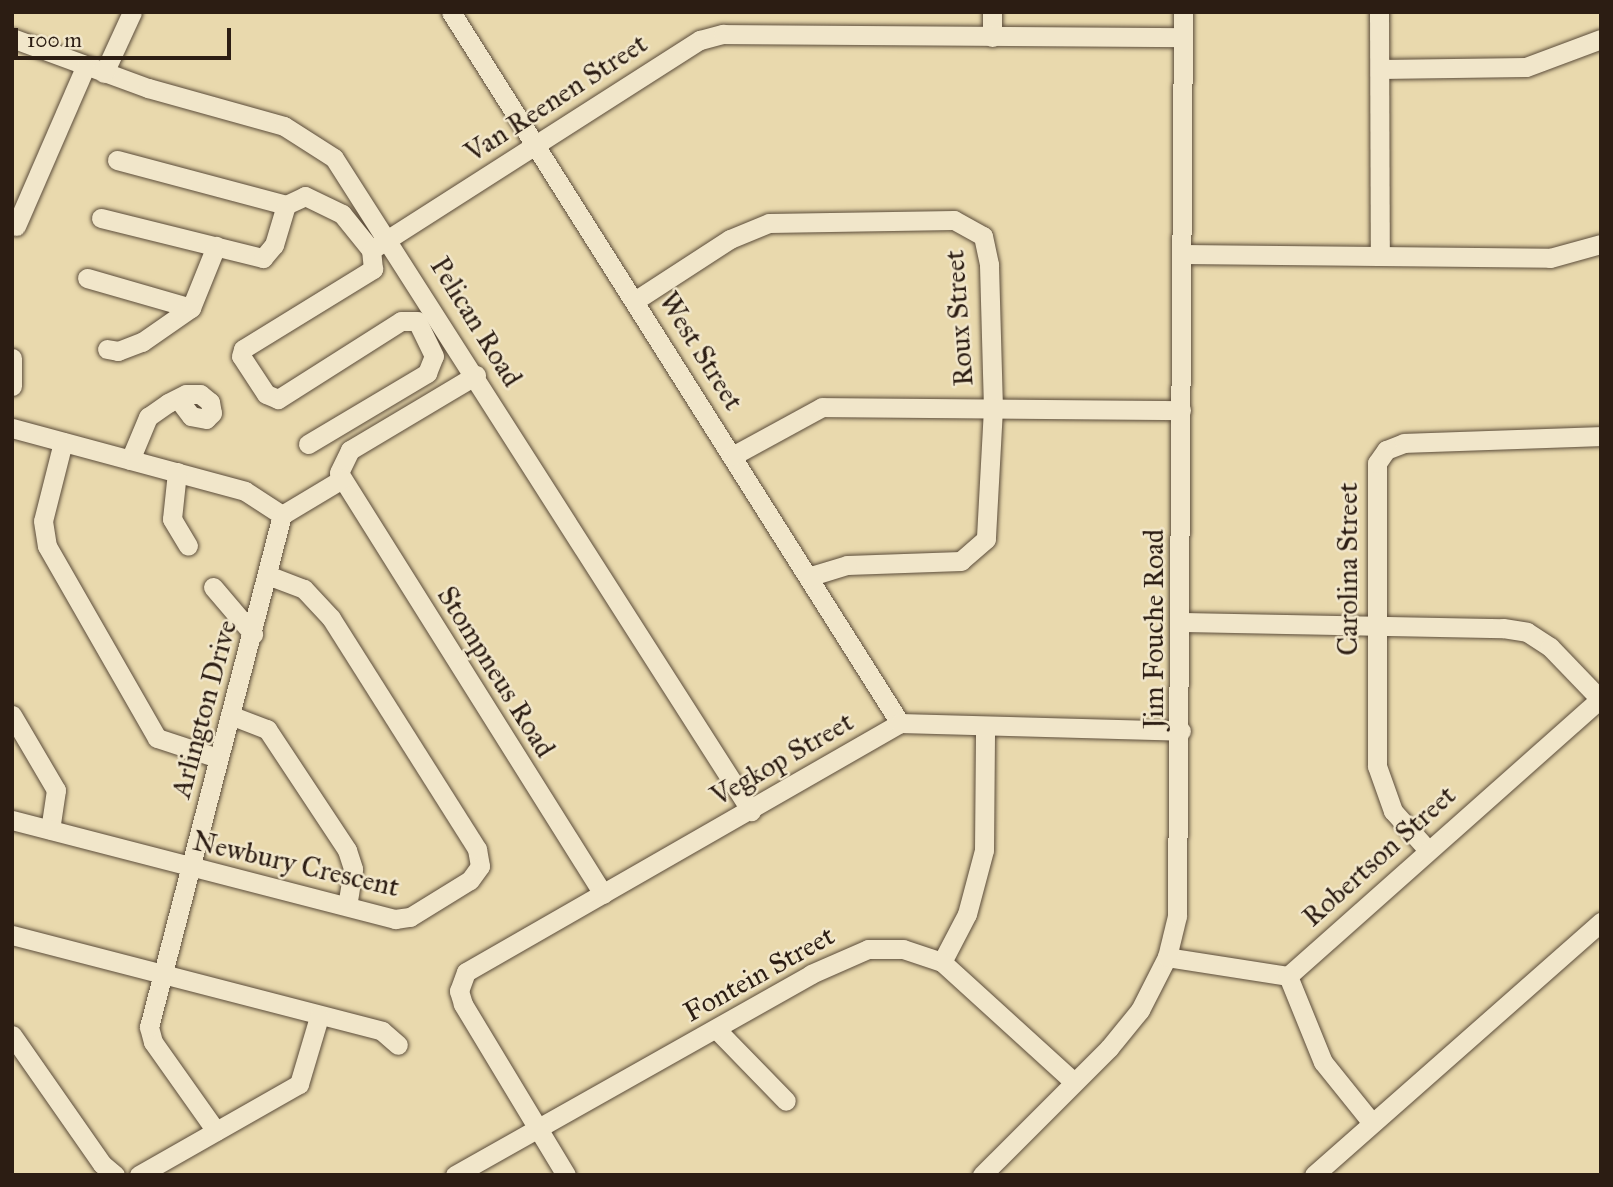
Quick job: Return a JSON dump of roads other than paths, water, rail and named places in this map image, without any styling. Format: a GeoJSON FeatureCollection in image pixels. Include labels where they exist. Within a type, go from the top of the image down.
{"type":"FeatureCollection","features":[{"type":"Feature","properties":{"kind":"street"},"geometry":{"type":"LineString","coordinates":[[16,226],[95,70],[132,12]]}},
{"type":"Feature","properties":{"kind":"street","name":"West Street"},"geometry":{"type":"LineString","coordinates":[[451,12],[734,455],[900,723]]}},
{"type":"Feature","properties":{"kind":"street"},"geometry":{"type":"LineString","coordinates":[[992,12],[992,37]]}},
{"type":"Feature","properties":{"kind":"street","name":"Jim Fouche Road"},"geometry":{"type":"LineString","coordinates":[[982,1175],[1074,1082],[1140,1010],[1167,957],[1178,902],[1183,622],[1183,12]]}},
{"type":"Feature","properties":{"kind":"street"},"geometry":{"type":"LineString","coordinates":[[1380,12],[1380,256]]}},
{"type":"Feature","properties":{"kind":"street","name":"Van Reenen Street"},"geometry":{"type":"LineString","coordinates":[[371,250],[686,47],[713,36],[1183,37]]}},
{"type":"Feature","properties":{"kind":"street","name":"Pelican Road"},"geometry":{"type":"LineString","coordinates":[[12,38],[95,70],[272,122],[311,140],[349,175],[751,811]]}},
{"type":"Feature","properties":{"kind":"street"},"geometry":{"type":"LineString","coordinates":[[1380,69],[1514,68],[1601,39]]}},
{"type":"Feature","properties":{"kind":"street"},"geometry":{"type":"LineString","coordinates":[[117,160],[286,205],[305,196],[342,215],[371,250],[373,269],[250,345],[241,356],[266,394],[278,399],[408,319],[417,321],[434,356],[433,364],[427,373],[308,444]]}},
{"type":"Feature","properties":{"kind":"street"},"geometry":{"type":"LineString","coordinates":[[101,218],[268,256],[286,205]]}},
{"type":"Feature","properties":{"kind":"street","name":"Roux Street"},"geometry":{"type":"LineString","coordinates":[[636,300],[759,225],[966,223],[988,247],[993,408],[989,521],[979,550],[961,561],[847,565],[810,576]]}},
{"type":"Feature","properties":{"kind":"street"},"geometry":{"type":"LineString","coordinates":[[1182,254],[1550,258],[1601,244]]}},
{"type":"Feature","properties":{"kind":"street"},"geometry":{"type":"LineString","coordinates":[[107,349],[118,351],[142,342],[191,308],[216,246]]}},
{"type":"Feature","properties":{"kind":"street"},"geometry":{"type":"LineString","coordinates":[[88,278],[191,308]]}},
{"type":"Feature","properties":{"kind":"street"},"geometry":{"type":"LineString","coordinates":[[12,358],[12,386]]}},
{"type":"Feature","properties":{"kind":"street"},"geometry":{"type":"LineString","coordinates":[[12,428],[245,491],[282,515],[342,479],[341,463],[350,450],[476,374]]}},
{"type":"Feature","properties":{"kind":"street"},"geometry":{"type":"LineString","coordinates":[[130,460],[148,417],[178,399]]}},
{"type":"Feature","properties":{"kind":"street"},"geometry":{"type":"LineString","coordinates":[[734,455],[822,407],[1181,410]]}},
{"type":"Feature","properties":{"kind":"street","name":"Carolina Street"},"geometry":{"type":"LineString","coordinates":[[1427,849],[1393,811],[1379,783],[1375,623],[1377,463],[1386,450],[1422,441],[1601,436]]}},
{"type":"Feature","properties":{"kind":"street"},"geometry":{"type":"LineString","coordinates":[[63,442],[43,521],[47,546],[158,738],[218,758]]}},
{"type":"Feature","properties":{"kind":"street"},"geometry":{"type":"LineString","coordinates":[[177,472],[172,519],[188,546]]}},
{"type":"Feature","properties":{"kind":"street","name":"Stompneus Road"},"geometry":{"type":"LineString","coordinates":[[342,479],[603,894]]}},
{"type":"Feature","properties":{"kind":"street","name":"Arlington Drive"},"geometry":{"type":"LineString","coordinates":[[216,1131],[151,1038],[163,974],[218,758],[270,576],[282,515]]}},
{"type":"Feature","properties":{"kind":"street","name":"Newbury Crescent"},"geometry":{"type":"LineString","coordinates":[[12,820],[190,868],[403,919],[470,880],[480,857],[331,618],[304,589],[270,576]]}},
{"type":"Feature","properties":{"kind":"street"},"geometry":{"type":"LineString","coordinates":[[213,587],[253,634]]}},
{"type":"Feature","properties":{"kind":"street"},"geometry":{"type":"LineString","coordinates":[[1183,622],[1375,623],[1527,632],[1550,647],[1600,699]]}},
{"type":"Feature","properties":{"kind":"street","name":"Robertson Street"},"geometry":{"type":"LineString","coordinates":[[1288,976],[1427,849],[1600,699]]}},
{"type":"Feature","properties":{"kind":"street"},"geometry":{"type":"LineString","coordinates":[[12,715],[56,790],[50,830]]}},
{"type":"Feature","properties":{"kind":"street"},"geometry":{"type":"LineString","coordinates":[[230,715],[267,729],[348,850],[353,869],[347,905]]}},
{"type":"Feature","properties":{"kind":"street"},"geometry":{"type":"LineString","coordinates":[[900,723],[1181,731]]}},
{"type":"Feature","properties":{"kind":"street","name":"Vegkop Street"},"geometry":{"type":"LineString","coordinates":[[536,1129],[459,991],[466,972],[751,811],[900,723]]}},
{"type":"Feature","properties":{"kind":"street"},"geometry":{"type":"LineString","coordinates":[[942,962],[967,914],[984,850],[985,727]]}},
{"type":"Feature","properties":{"kind":"street"},"geometry":{"type":"LineString","coordinates":[[1314,1175],[1601,922]]}},
{"type":"Feature","properties":{"kind":"street"},"geometry":{"type":"LineString","coordinates":[[12,935],[319,1017],[382,1031],[398,1045]]}},
{"type":"Feature","properties":{"kind":"street","name":"Fontein Street"},"geometry":{"type":"LineString","coordinates":[[455,1175],[716,1029],[868,949],[903,949],[942,962],[1074,1082]]}},
{"type":"Feature","properties":{"kind":"street"},"geometry":{"type":"LineString","coordinates":[[1167,957],[1288,976],[1323,1062],[1372,1123]]}},
{"type":"Feature","properties":{"kind":"street"},"geometry":{"type":"LineString","coordinates":[[139,1175],[299,1084],[319,1017]]}},
{"type":"Feature","properties":{"kind":"street"},"geometry":{"type":"LineString","coordinates":[[716,1029],[786,1101]]}},
{"type":"Feature","properties":{"kind":"street"},"geometry":{"type":"LineString","coordinates":[[12,1035],[102,1164],[115,1175]]}},
{"type":"Feature","properties":{"kind":"street"},"geometry":{"type":"LineString","coordinates":[[536,1129],[566,1175]]}}]}
